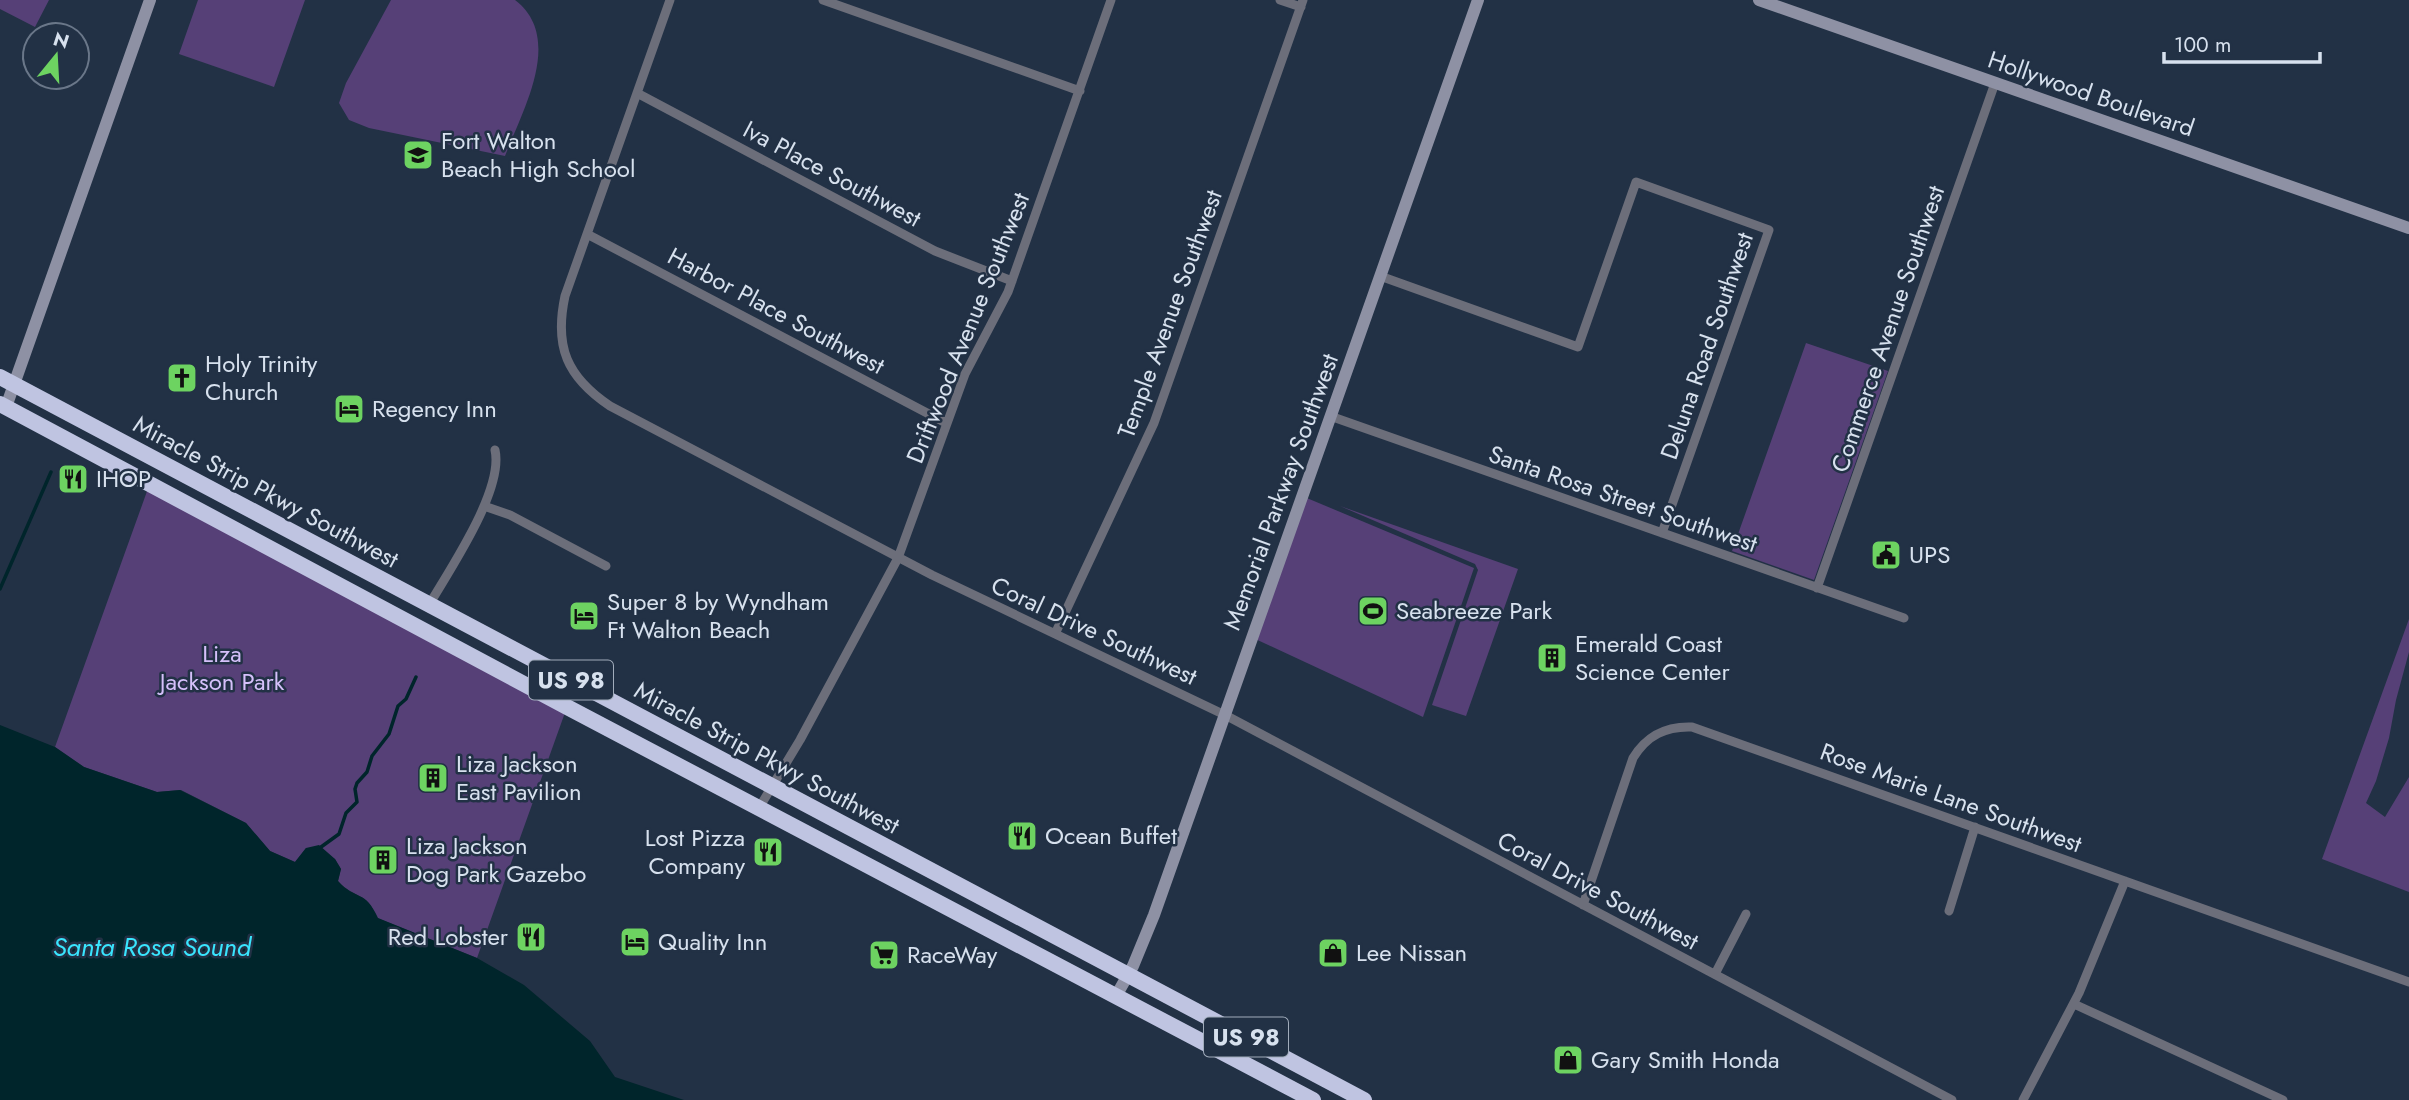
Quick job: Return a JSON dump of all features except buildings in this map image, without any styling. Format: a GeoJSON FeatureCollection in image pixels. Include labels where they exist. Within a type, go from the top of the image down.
{"type":"FeatureCollection","features":[{"type":"Feature","properties":{"kind":"highway","name":"Miracle Strip Pkwy Southwest"},"geometry":{"type":"LineString","coordinates":[[7,381],[1364,1100]]}},
{"type":"Feature","properties":{"kind":"highway","name":"Miracle Strip Pkwy Southwest"},"geometry":{"type":"LineString","coordinates":[[3,405],[1313,1100]]}},
{"type":"Feature","properties":{"kind":"street"},"geometry":{"type":"LineString","coordinates":[[3,405],[7,381],[150,0]]}},
{"type":"Feature","properties":{"kind":"street","name":"Coral Drive Southwest"},"geometry":{"type":"LineString","coordinates":[[670,0],[565,296],[561,315],[565,353],[582,384],[610,406],[898,558],[1224,715],[1952,1100]]}},
{"type":"Feature","properties":{"kind":"street"},"geometry":{"type":"LineString","coordinates":[[823,0],[1080,90]]}},
{"type":"Feature","properties":{"kind":"street","name":"Driftwood Avenue Southwest"},"geometry":{"type":"LineString","coordinates":[[759,808],[800,740],[898,558],[972,356],[1002,305],[1012,281],[1111,0]]}},
{"type":"Feature","properties":{"kind":"street"},"geometry":{"type":"LineString","coordinates":[[1280,0],[1302,4]]}},
{"type":"Feature","properties":{"kind":"street","name":"Memorial Parkway Southwest"},"geometry":{"type":"LineString","coordinates":[[1116,996],[1154,915],[1478,0]]}},
{"type":"Feature","properties":{"kind":"street","name":"Hollywood Boulevard"},"geometry":{"type":"LineString","coordinates":[[1759,0],[2409,228]]}},
{"type":"Feature","properties":{"kind":"street","name":"Temple Avenue Southwest"},"geometry":{"type":"LineString","coordinates":[[1055,634],[1154,423],[1302,4]]}},
{"type":"Feature","properties":{"kind":"street","name":"Commerce Avenue Southwest"},"geometry":{"type":"LineString","coordinates":[[1816,588],[1995,83]]}},
{"type":"Feature","properties":{"kind":"street","name":"Iva Place Southwest"},"geometry":{"type":"LineString","coordinates":[[637,93],[935,251],[1012,281]]}},
{"type":"Feature","properties":{"kind":"street","name":"Deluna Road Southwest"},"geometry":{"type":"LineString","coordinates":[[1380,276],[1578,347],[1636,182],[1769,230],[1662,533]]}},
{"type":"Feature","properties":{"kind":"street","name":"Harbor Place Southwest"},"geometry":{"type":"LineString","coordinates":[[587,234],[946,423]]}},
{"type":"Feature","properties":{"kind":"street","name":"Santa Rosa Street Southwest"},"geometry":{"type":"LineString","coordinates":[[1330,416],[1903,618]]}},
{"type":"Feature","properties":{"kind":"street"},"geometry":{"type":"LineString","coordinates":[[429,605],[476,527],[497,463],[495,450]]}},
{"type":"Feature","properties":{"kind":"street"},"geometry":{"type":"LineString","coordinates":[[484,506],[510,515],[606,565]]}},
{"type":"Feature","properties":{"kind":"street","name":"Rose Marie Lane Southwest"},"geometry":{"type":"LineString","coordinates":[[1583,905],[1633,758],[1648,739],[1666,729],[1679,726],[1710,733],[2409,982]]}},
{"type":"Feature","properties":{"kind":"street"},"geometry":{"type":"LineString","coordinates":[[1949,911],[1975,827]]}},
{"type":"Feature","properties":{"kind":"street"},"geometry":{"type":"LineString","coordinates":[[2023,1100],[2074,1004],[2125,881]]}},
{"type":"Feature","properties":{"kind":"street"},"geometry":{"type":"LineString","coordinates":[[1715,974],[1746,914]]}},
{"type":"Feature","properties":{"kind":"street"},"geometry":{"type":"LineString","coordinates":[[2074,1004],[2283,1100]]}},
{"type":"Feature","properties":{"kind":"green space"},"geometry":{"type":"Polygon","coordinates":[[[0,0],[49,0],[38,21],[23,21],[0,9],[0,0]]]}},
{"type":"Feature","properties":{"kind":"green space"},"geometry":{"type":"Polygon","coordinates":[[[198,0],[305,0],[274,87],[179,54],[198,0]]]}},
{"type":"Feature","properties":{"kind":"green space"},"geometry":{"type":"Polygon","coordinates":[[[391,0],[515,0],[530,16],[537,34],[535,75],[505,156],[369,128],[349,120],[339,103],[346,83],[391,0]]]}},
{"type":"Feature","properties":{"kind":"green space"},"geometry":{"type":"Polygon","coordinates":[[[1806,343],[1888,371],[1814,580],[1732,551],[1806,343]]]}},
{"type":"Feature","properties":{"kind":"green space","name":"Liza Jackson Park"},"geometry":{"type":"Polygon","coordinates":[[[150,483],[567,707],[477,958],[377,918],[369,903],[338,881],[341,869],[335,859],[306,848],[295,862],[270,851],[246,823],[181,790],[157,792],[84,767],[55,747],[150,483]]]}},
{"type":"Feature","properties":{"kind":"green space","name":"Seabreeze Park"},"geometry":{"type":"Polygon","coordinates":[[[1302,496],[1474,568],[1423,717],[1251,637],[1302,496]]]}},
{"type":"Feature","properties":{"kind":"green space"},"geometry":{"type":"Polygon","coordinates":[[[1340,506],[1518,569],[1466,716],[1432,705],[1478,570],[1475,564],[1340,506]]]}},
{"type":"Feature","properties":{"kind":"green space"},"geometry":{"type":"Polygon","coordinates":[[[2409,619],[2409,652],[2389,738],[2366,803],[2385,817],[2409,777],[2409,892],[2322,859],[2409,619]]]}},
{"type":"Feature","properties":{"kind":"water","name":"Santa Rosa Sound"},"geometry":{"type":"Polygon","coordinates":[[[0,725],[55,747],[84,767],[157,792],[180,790],[246,823],[270,851],[295,862],[306,848],[319,845],[335,859],[341,869],[338,881],[369,903],[378,918],[477,958],[524,985],[590,1041],[615,1077],[684,1100],[0,1100],[0,725]]]}},
{"type":"Feature","properties":{"kind":"waterway"},"geometry":{"type":"LineString","coordinates":[[0,589],[51,472]]}},
{"type":"Feature","properties":{"kind":"waterway"},"geometry":{"type":"LineString","coordinates":[[321,847],[339,834],[346,813],[357,802],[357,783],[367,772],[372,756],[389,734],[398,706],[406,699],[416,677]]}},
{"type":"Feature","properties":{"kind":"place","name":"Fort Walton Beach High School"},"geometry":{"type":"Point","coordinates":[418,155]}},
{"type":"Feature","properties":{"kind":"place","name":"Holy Trinity Church"},"geometry":{"type":"Point","coordinates":[182,378]}},
{"type":"Feature","properties":{"kind":"place","name":"Regency Inn"},"geometry":{"type":"Point","coordinates":[349,409]}},
{"type":"Feature","properties":{"kind":"place","name":"IHOP"},"geometry":{"type":"Point","coordinates":[73,479]}},
{"type":"Feature","properties":{"kind":"place","name":"UPS"},"geometry":{"type":"Point","coordinates":[1886,555]}},
{"type":"Feature","properties":{"kind":"place","name":"Seabreeze Park"},"geometry":{"type":"Point","coordinates":[1373,611]}},
{"type":"Feature","properties":{"kind":"place","name":"Super 8 by Wyndham Ft Walton Beach"},"geometry":{"type":"Point","coordinates":[584,616]}},
{"type":"Feature","properties":{"kind":"place","name":"Emerald Coast Science Center"},"geometry":{"type":"Point","coordinates":[1552,658]}},
{"type":"Feature","properties":{"kind":"place","name":"Liza Jackson East Pavilion"},"geometry":{"type":"Point","coordinates":[433,778]}},
{"type":"Feature","properties":{"kind":"place","name":"Ocean Buffet"},"geometry":{"type":"Point","coordinates":[1022,836]}},
{"type":"Feature","properties":{"kind":"place","name":"Lost Pizza Company"},"geometry":{"type":"Point","coordinates":[768,852]}},
{"type":"Feature","properties":{"kind":"place","name":"Liza Jackson Dog Park Gazebo"},"geometry":{"type":"Point","coordinates":[383,860]}},
{"type":"Feature","properties":{"kind":"place","name":"Red Lobster"},"geometry":{"type":"Point","coordinates":[531,937]}},
{"type":"Feature","properties":{"kind":"place","name":"Quality Inn"},"geometry":{"type":"Point","coordinates":[635,942]}},
{"type":"Feature","properties":{"kind":"place","name":"Lee Nissan"},"geometry":{"type":"Point","coordinates":[1333,953]}},
{"type":"Feature","properties":{"kind":"place","name":"RaceWay"},"geometry":{"type":"Point","coordinates":[884,955]}},
{"type":"Feature","properties":{"kind":"place","name":"Gary Smith Honda"},"geometry":{"type":"Point","coordinates":[1568,1060]}}]}
